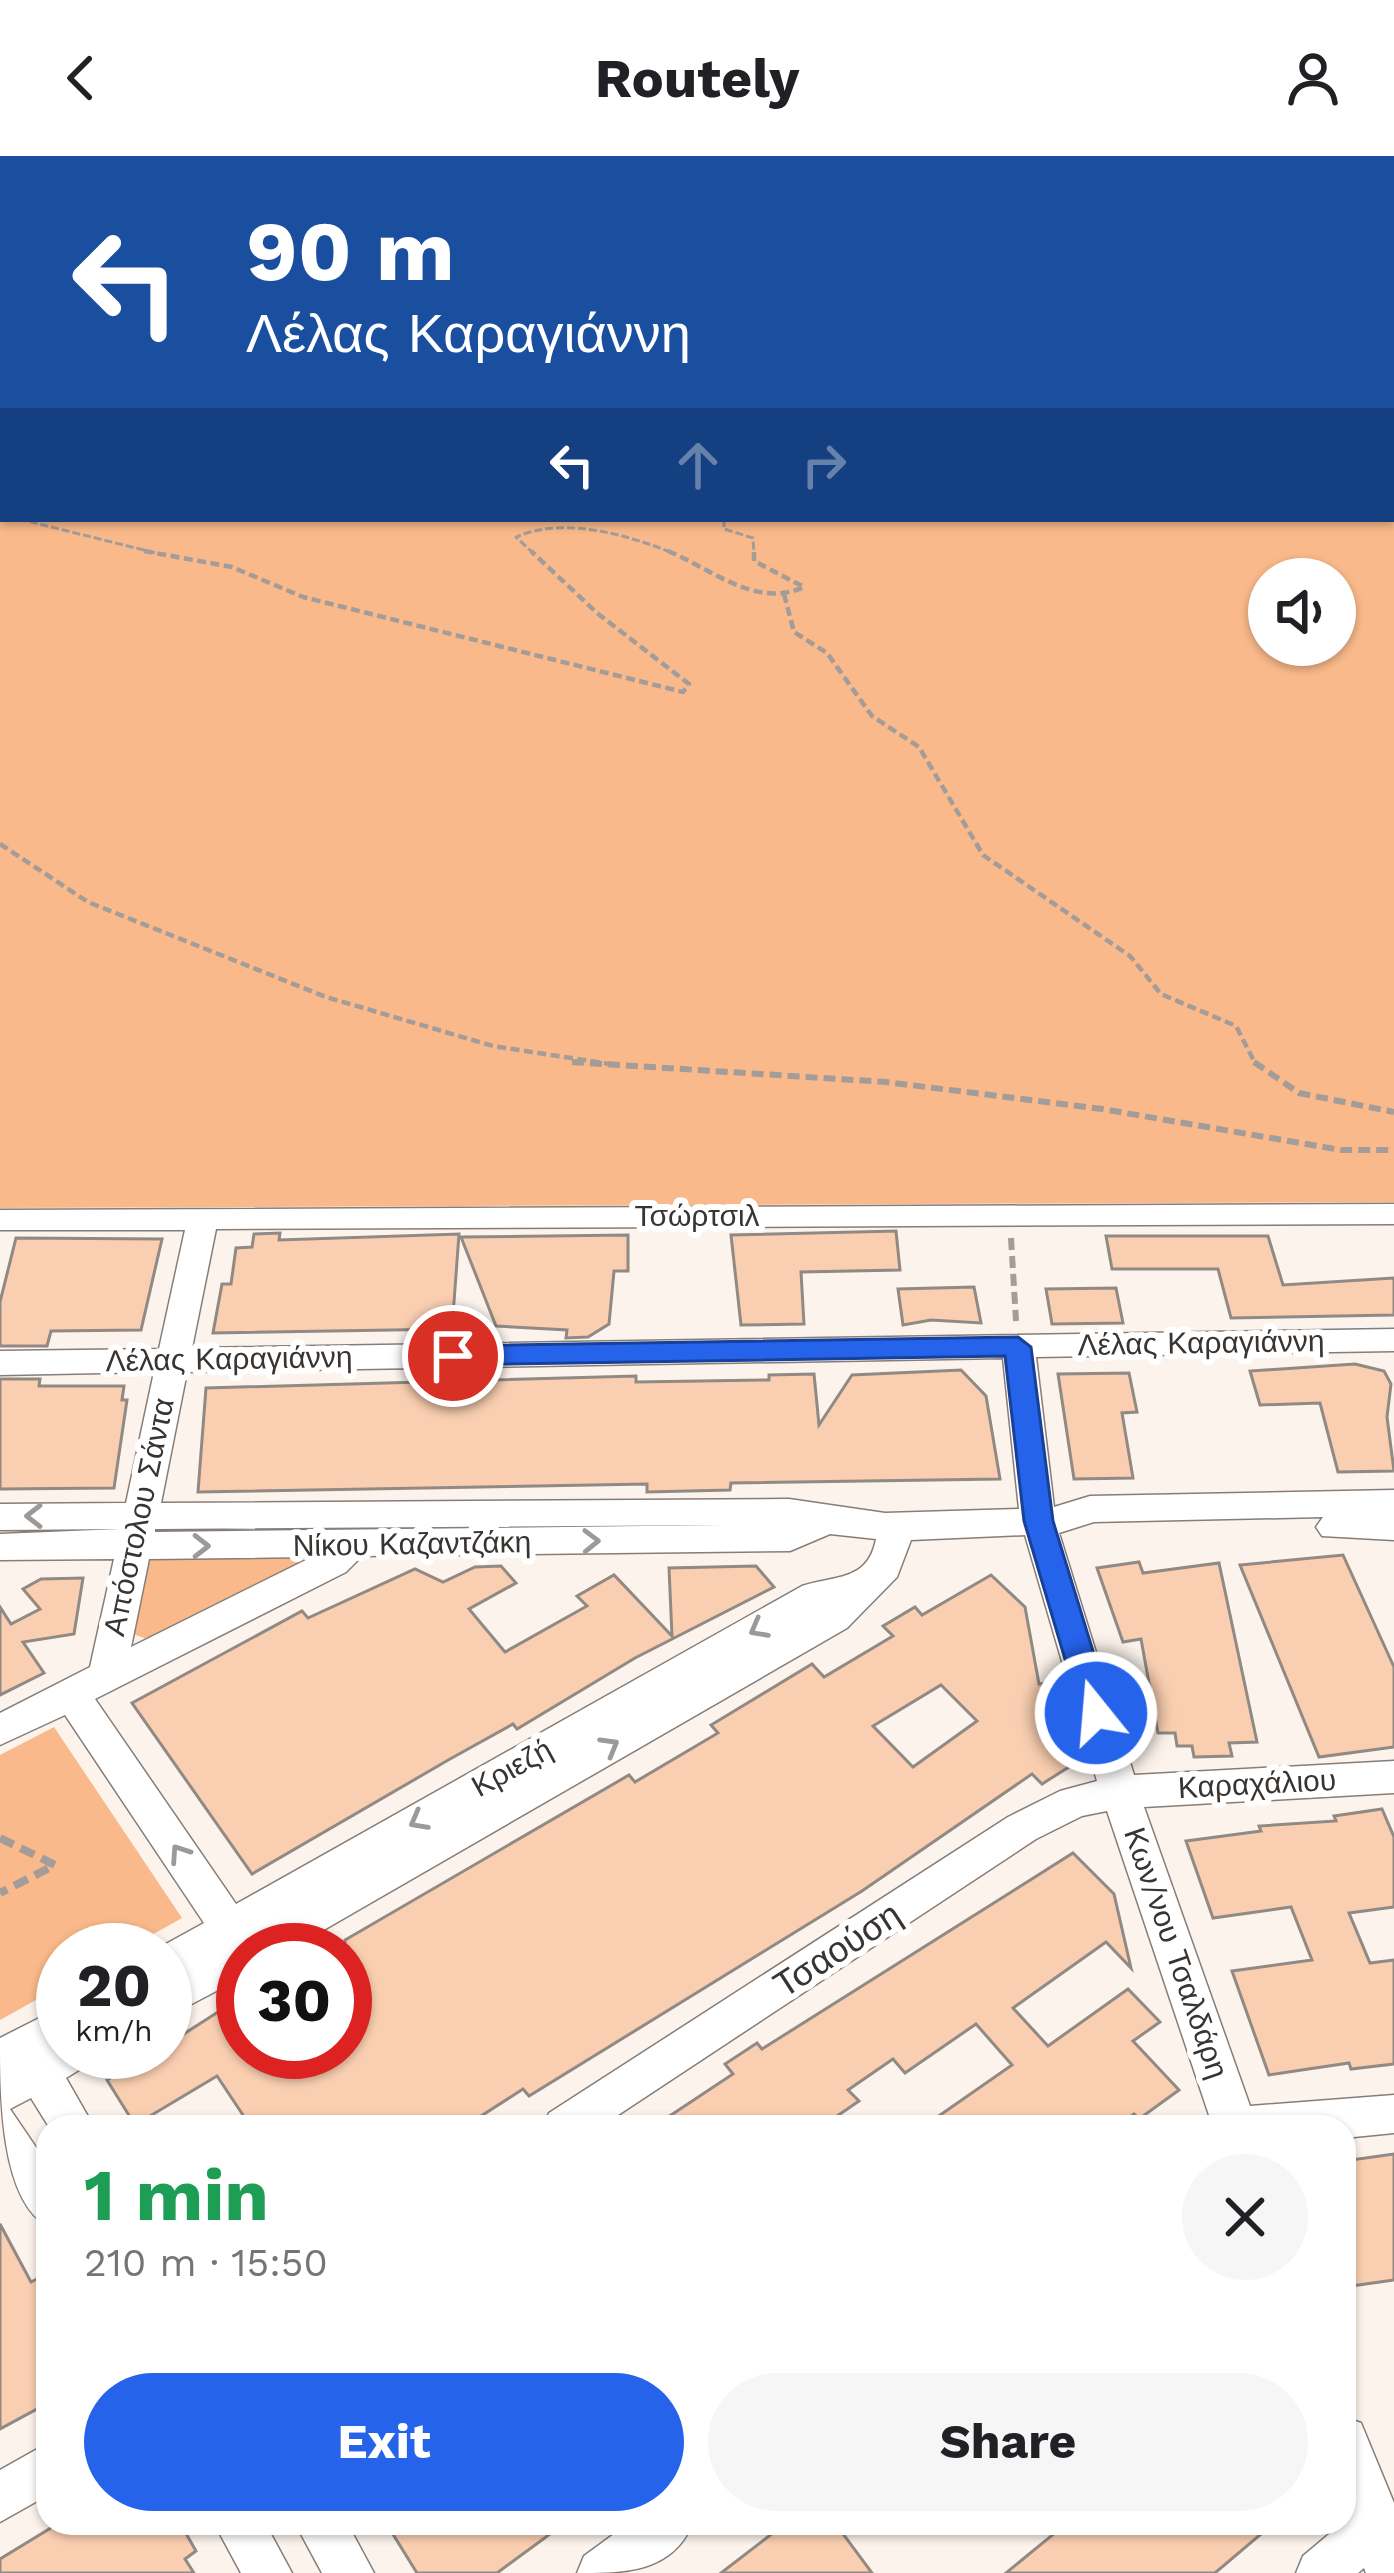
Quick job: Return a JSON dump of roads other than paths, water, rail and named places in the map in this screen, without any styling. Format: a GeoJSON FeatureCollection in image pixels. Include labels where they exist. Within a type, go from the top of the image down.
{"type":"FeatureCollection","features":[{"type":"Feature","properties":{"kind":"street","name":"Τσώρτσιλ"},"geometry":{"type":"LineString","coordinates":[[0,1220],[1394,1214]]}},
{"type":"Feature","properties":{"kind":"street","name":"Απόστολου Σάντα"},"geometry":{"type":"LineString","coordinates":[[107,1676],[203,1217]]}},
{"type":"Feature","properties":{"kind":"street","name":"Λέλας Καραγιάννη"},"geometry":{"type":"LineString","coordinates":[[0,1363],[1394,1340]]}},
{"type":"Feature","properties":{"kind":"street","name":"Κων/νου Τσαλδάρη"},"geometry":{"type":"LineString","coordinates":[[1018,1347],[1051,1521],[1120,1792],[1231,2115]]}},
{"type":"Feature","properties":{"kind":"street","name":"Νίκου Καζαντζάκη"},"geometry":{"type":"LineString","coordinates":[[1051,1521],[1090,1509],[1394,1503]]}},
{"type":"Feature","properties":{"kind":"street","name":"Νίκου Καζαντζάκη"},"geometry":{"type":"LineString","coordinates":[[0,1516],[136,1531]]}},
{"type":"Feature","properties":{"kind":"street","name":"Νίκου Καζαντζάκη"},"geometry":{"type":"LineString","coordinates":[[0,1547],[136,1531],[790,1538],[821,1523],[1051,1521],[1090,1530],[1394,1526]]}},
{"type":"Feature","properties":{"kind":"street","name":"Κριεζή"},"geometry":{"type":"LineString","coordinates":[[284,1923],[833,1618],[884,1571],[895,1553],[894,1523]]}},
{"type":"Feature","properties":{"kind":"street"},"geometry":{"type":"LineString","coordinates":[[0,1730],[333,1562],[354,1530]]}},
{"type":"Feature","properties":{"kind":"street"},"geometry":{"type":"LineString","coordinates":[[70,1694],[227,1923]]}},
{"type":"Feature","properties":{"kind":"street","name":"Καραχάλιου"},"geometry":{"type":"LineString","coordinates":[[1120,1792],[1394,1777]]}},
{"type":"Feature","properties":{"kind":"street","name":"Τσαούση"},"geometry":{"type":"LineString","coordinates":[[582,2115],[1022,1828],[1074,1802],[1120,1792]]}},
{"type":"Feature","properties":{"kind":"street"},"geometry":{"type":"LineString","coordinates":[[0,2094],[33,2057],[66,2115]]}},
{"type":"Feature","properties":{"kind":"street"},"geometry":{"type":"LineString","coordinates":[[1356,2117],[1394,2114]]}},
{"type":"Feature","properties":{"kind":"street"},"geometry":{"type":"LineString","coordinates":[[0,2125],[36,2185]]}},
{"type":"Feature","properties":{"kind":"street"},"geometry":{"type":"LineString","coordinates":[[1320,2573],[1386,2542],[1356,2469]]}},
{"type":"Feature","properties":{"kind":"street"},"geometry":{"type":"LineString","coordinates":[[0,2498],[36,2475]]}},
{"type":"Feature","properties":{"kind":"street"},"geometry":{"type":"LineString","coordinates":[[245,2535],[268,2573]]}},
{"type":"Feature","properties":{"kind":"street"},"geometry":{"type":"LineString","coordinates":[[327,2535],[350,2573]]}},
{"type":"Feature","properties":{"kind":"street"},"geometry":{"type":"LineString","coordinates":[[602,2573],[653,2535]]}}]}
